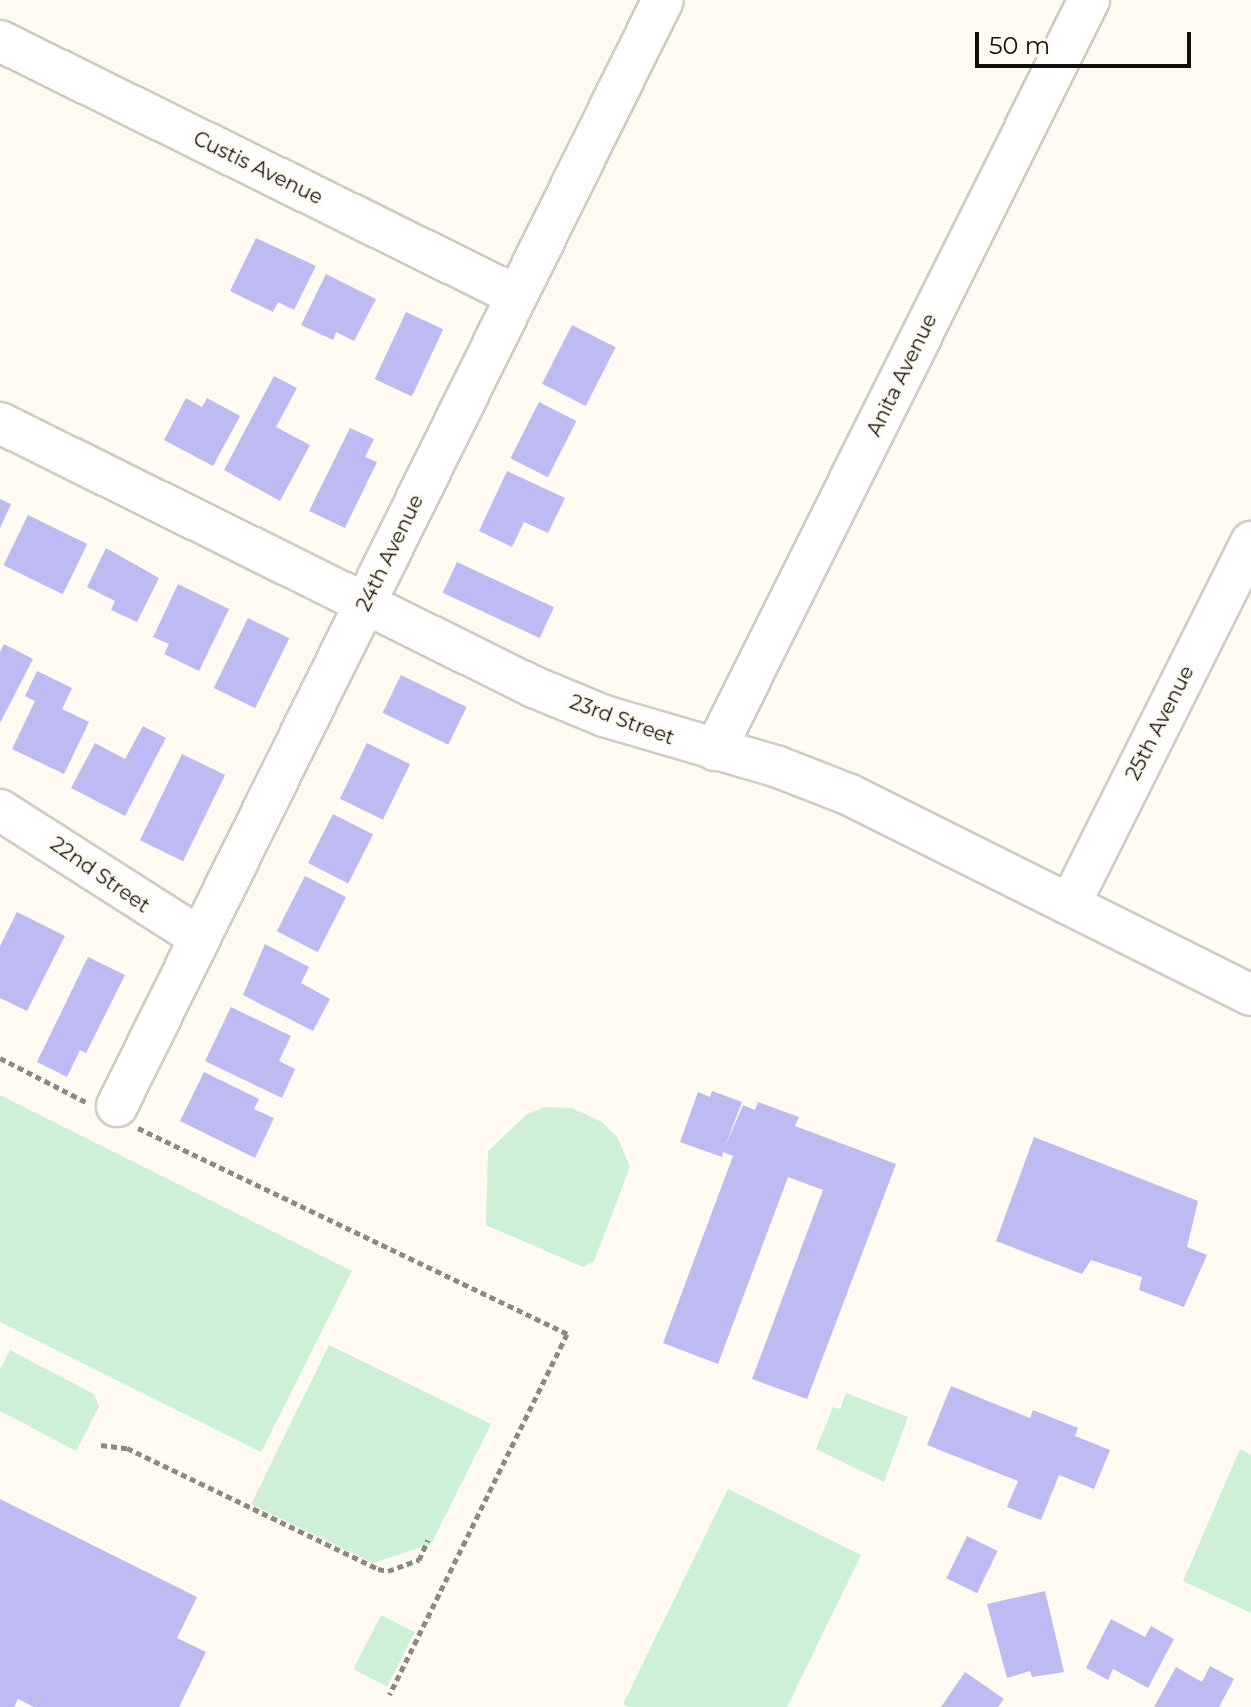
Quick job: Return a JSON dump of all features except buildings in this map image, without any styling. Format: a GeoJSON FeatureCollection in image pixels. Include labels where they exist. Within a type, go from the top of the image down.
{"type":"FeatureCollection","features":[{"type":"Feature","properties":{"kind":"street","name":"24th Avenue"},"geometry":{"type":"LineString","coordinates":[[114,1112],[663,0]]}},
{"type":"Feature","properties":{"kind":"street","name":"Anita Avenue"},"geometry":{"type":"LineString","coordinates":[[715,750],[1089,0]]}},
{"type":"Feature","properties":{"kind":"street","name":"Custis Avenue"},"geometry":{"type":"LineString","coordinates":[[0,41],[517,296]]}},
{"type":"Feature","properties":{"kind":"street","name":"23rd Street"},"geometry":{"type":"LineString","coordinates":[[0,423],[534,687],[604,716],[850,795],[1251,995]]}},
{"type":"Feature","properties":{"kind":"street","name":"25th Avenue"},"geometry":{"type":"LineString","coordinates":[[1070,904],[1251,542]]}},
{"type":"Feature","properties":{"kind":"street","name":"22nd Street"},"geometry":{"type":"LineString","coordinates":[[0,810],[200,938]]}},
{"type":"Feature","properties":{"kind":"path"},"geometry":{"type":"LineString","coordinates":[[0,1058],[567,1334],[389,1695]]}},
{"type":"Feature","properties":{"kind":"path"},"geometry":{"type":"LineString","coordinates":[[101,1445],[127,1448],[378,1569],[388,1571],[419,1560],[428,1540]]}},
{"type":"Feature","properties":{"kind":"green space"},"geometry":{"type":"Polygon","coordinates":[[[0,1095],[352,1271],[261,1452],[0,1322],[0,1095]]]}},
{"type":"Feature","properties":{"kind":"green space"},"geometry":{"type":"Polygon","coordinates":[[[544,1107],[572,1108],[602,1122],[618,1138],[630,1167],[594,1261],[583,1267],[486,1225],[488,1151],[526,1115],[544,1107]]]}},
{"type":"Feature","properties":{"kind":"green space"},"geometry":{"type":"Polygon","coordinates":[[[329,1345],[491,1424],[431,1544],[373,1563],[251,1504],[329,1345]]]}},
{"type":"Feature","properties":{"kind":"green space"},"geometry":{"type":"Polygon","coordinates":[[[10,1350],[94,1394],[99,1407],[76,1451],[0,1411],[0,1370],[10,1350]]]}},
{"type":"Feature","properties":{"kind":"green space"},"geometry":{"type":"Polygon","coordinates":[[[846,1393],[908,1417],[884,1482],[816,1449],[833,1407],[840,1409],[846,1393]]]}},
{"type":"Feature","properties":{"kind":"green space"},"geometry":{"type":"Polygon","coordinates":[[[1240,1449],[1251,1455],[1251,1613],[1183,1581],[1240,1449]]]}},
{"type":"Feature","properties":{"kind":"green space"},"geometry":{"type":"Polygon","coordinates":[[[728,1489],[861,1555],[787,1707],[628,1707],[623,1704],[728,1489]]]}},
{"type":"Feature","properties":{"kind":"green space"},"geometry":{"type":"Polygon","coordinates":[[[381,1615],[415,1632],[387,1687],[353,1669],[381,1615]]]}}]}
